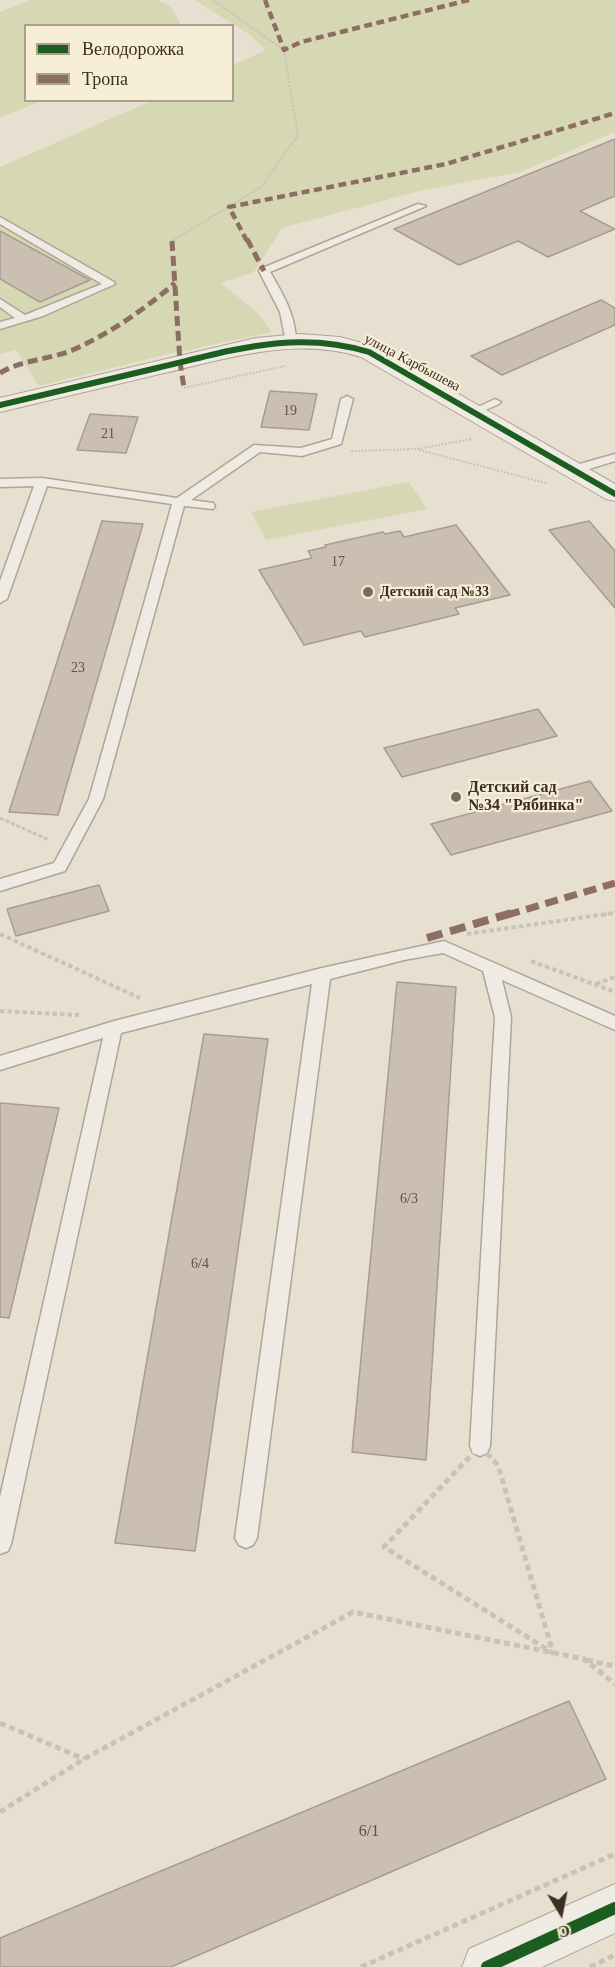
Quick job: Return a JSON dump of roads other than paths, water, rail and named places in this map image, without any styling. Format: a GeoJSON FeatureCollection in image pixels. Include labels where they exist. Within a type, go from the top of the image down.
{"type":"FeatureCollection","features":[{"type":"Feature","properties":{"kind":"street","name":"улица Карбышева"},"geometry":{"type":"LineString","coordinates":[[0,405],[256,345],[317,339],[343,343],[369,352],[615,494]]}},
{"type":"Feature","properties":{"kind":"street"},"geometry":{"type":"LineString","coordinates":[[487,1967],[615,1908]]}},
{"type":"Feature","properties":{"kind":"lane"},"geometry":{"type":"LineString","coordinates":[[290,340],[291,327],[286,310],[264,271],[421,206]]}},
{"type":"Feature","properties":{"kind":"lane"},"geometry":{"type":"LineString","coordinates":[[0,220],[110,284],[0,326]]}},
{"type":"Feature","properties":{"kind":"lane"},"geometry":{"type":"LineString","coordinates":[[0,302],[23,319]]}},
{"type":"Feature","properties":{"kind":"lane"},"geometry":{"type":"LineString","coordinates":[[0,885],[60,867],[96,799],[179,502],[258,448],[302,452],[337,441],[347,399]]}},
{"type":"Feature","properties":{"kind":"lane"},"geometry":{"type":"LineString","coordinates":[[474,412],[495,402]]}},
{"type":"Feature","properties":{"kind":"lane"},"geometry":{"type":"LineString","coordinates":[[573,470],[614,457]]}},
{"type":"Feature","properties":{"kind":"lane"},"geometry":{"type":"LineString","coordinates":[[0,599],[42,482]]}},
{"type":"Feature","properties":{"kind":"lane"},"geometry":{"type":"LineString","coordinates":[[0,483],[42,482],[209,506]]}},
{"type":"Feature","properties":{"kind":"lane"},"geometry":{"type":"LineString","coordinates":[[0,1063],[114,1028],[322,974],[404,954],[444,947],[615,1023]]}},
{"type":"Feature","properties":{"kind":"lane"},"geometry":{"type":"LineString","coordinates":[[480,1446],[503,1017],[490,967]]}},
{"type":"Feature","properties":{"kind":"lane"},"geometry":{"type":"LineString","coordinates":[[246,1538],[322,974]]}},
{"type":"Feature","properties":{"kind":"lane"},"geometry":{"type":"LineString","coordinates":[[0,1545],[114,1028]]}},
{"type":"Feature","properties":{"kind":"place","name":"Детский сад №33"},"geometry":{"type":"Point","coordinates":[368,592]}},
{"type":"Feature","properties":{"kind":"place","name":"Детский сад №34 \"Рябинка\""},"geometry":{"type":"Point","coordinates":[456,797]}}]}
